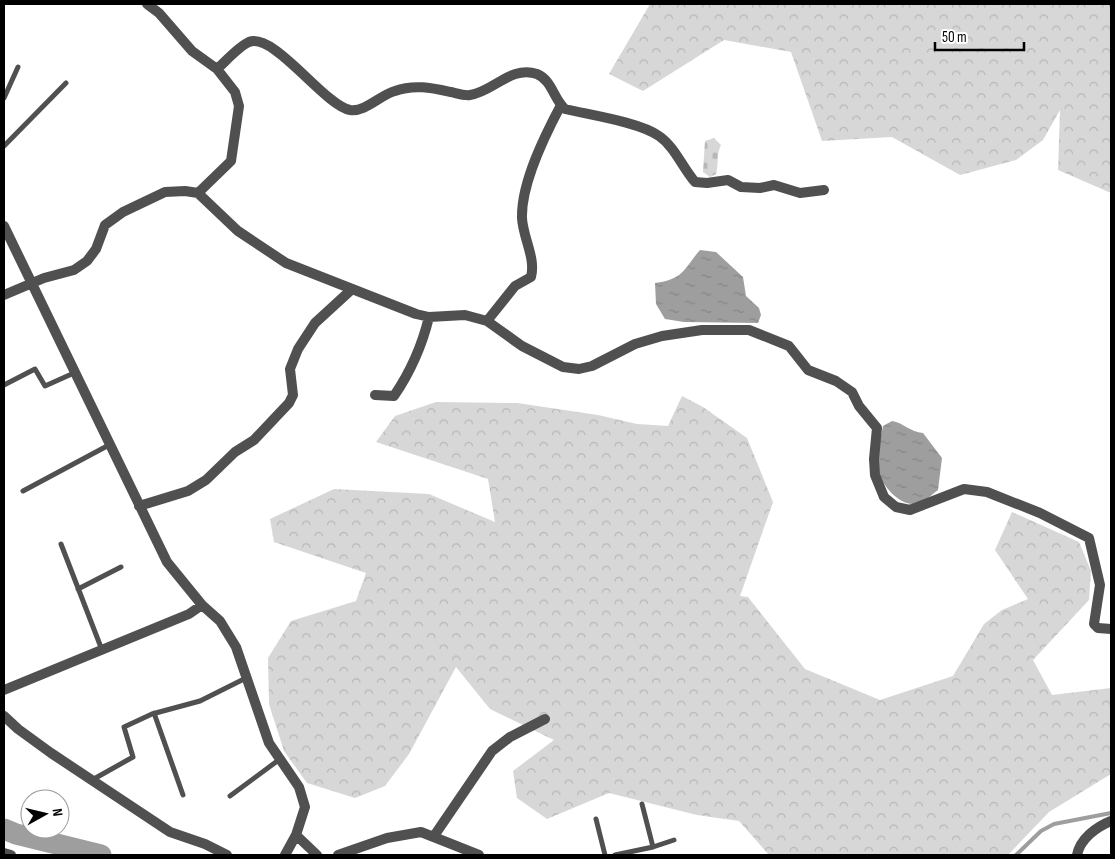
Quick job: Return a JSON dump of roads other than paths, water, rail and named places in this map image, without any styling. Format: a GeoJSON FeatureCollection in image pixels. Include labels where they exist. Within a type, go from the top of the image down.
{"type":"FeatureCollection","features":[{"type":"Feature","properties":{"kind":"street"},"geometry":{"type":"LineString","coordinates":[[147,4],[159,13],[192,51],[216,69],[235,92],[239,106],[232,141],[232,161],[198,193]]}},
{"type":"Feature","properties":{"kind":"street"},"geometry":{"type":"LineString","coordinates":[[216,69],[249,42],[260,41],[291,61],[305,78],[321,88],[338,106],[352,110],[365,107],[393,91],[414,86],[469,96],[510,75],[529,72],[540,75],[552,88],[565,109],[645,129],[660,136],[695,182],[707,183],[723,180],[741,188],[760,188],[774,185],[800,193],[824,190]]}},
{"type":"Feature","properties":{"kind":"street"},"geometry":{"type":"LineString","coordinates":[[487,321],[515,286],[531,277],[534,266],[524,236],[522,215],[526,190],[545,135],[561,105]]}},
{"type":"Feature","properties":{"kind":"street"},"geometry":{"type":"LineString","coordinates":[[4,294],[74,270],[87,261],[96,249],[106,224],[123,212],[165,192],[185,191],[198,193],[238,231],[286,263],[394,307],[429,317],[465,315],[487,321],[522,346],[562,367],[579,369],[592,366],[635,344],[662,336],[702,330],[749,330],[789,346],[808,370],[836,381],[852,392],[859,406],[878,428],[874,459],[875,476],[884,497],[896,507],[910,510],[964,489],[987,492],[1040,513],[1089,538],[1100,585],[1094,624],[1098,628],[1111,628]]}},
{"type":"Feature","properties":{"kind":"street"},"geometry":{"type":"LineString","coordinates":[[4,226],[167,562],[202,605],[220,621],[232,641],[269,743],[299,786],[305,807],[296,835],[285,855]]}},
{"type":"Feature","properties":{"kind":"street"},"geometry":{"type":"LineString","coordinates":[[139,506],[188,491],[206,480],[235,452],[254,440],[289,403],[293,395],[290,369],[298,349],[315,323],[351,290]]}},
{"type":"Feature","properties":{"kind":"street"},"geometry":{"type":"LineString","coordinates":[[374,395],[394,396],[408,376],[422,344],[429,317]]}},
{"type":"Feature","properties":{"kind":"street"},"geometry":{"type":"LineString","coordinates":[[4,690],[189,614],[202,605]]}},
{"type":"Feature","properties":{"kind":"street"},"geometry":{"type":"LineString","coordinates":[[4,716],[18,729],[170,832],[205,844],[227,855]]}},
{"type":"Feature","properties":{"kind":"street"},"geometry":{"type":"LineString","coordinates":[[434,836],[492,751],[510,736],[545,719]]}},
{"type":"Feature","properties":{"kind":"street"},"geometry":{"type":"LineString","coordinates":[[1077,855],[1078,849],[1089,834],[1111,821]]}},
{"type":"Feature","properties":{"kind":"street"},"geometry":{"type":"LineString","coordinates":[[338,855],[387,838],[421,832],[479,855]]}},
{"type":"Feature","properties":{"kind":"street"},"geometry":{"type":"LineString","coordinates":[[296,835],[316,855]]}},
{"type":"Feature","properties":{"kind":"street"},"geometry":{"type":"LineString","coordinates":[[4,853],[11,855]]}},
{"type":"Feature","properties":{"kind":"lane"},"geometry":{"type":"LineString","coordinates":[[4,98],[18,67]]}},
{"type":"Feature","properties":{"kind":"lane"},"geometry":{"type":"LineString","coordinates":[[4,146],[66,83]]}},
{"type":"Feature","properties":{"kind":"lane"},"geometry":{"type":"LineString","coordinates":[[4,385],[35,369],[45,386],[74,373]]}},
{"type":"Feature","properties":{"kind":"lane"},"geometry":{"type":"LineString","coordinates":[[24,491],[109,445]]}},
{"type":"Feature","properties":{"kind":"lane"},"geometry":{"type":"LineString","coordinates":[[61,544],[102,650]]}},
{"type":"Feature","properties":{"kind":"lane"},"geometry":{"type":"LineString","coordinates":[[78,588],[121,567]]}},
{"type":"Feature","properties":{"kind":"lane"},"geometry":{"type":"LineString","coordinates":[[91,780],[134,757],[124,727],[154,713],[200,702],[246,678]]}},
{"type":"Feature","properties":{"kind":"lane"},"geometry":{"type":"LineString","coordinates":[[154,713],[183,795]]}},
{"type":"Feature","properties":{"kind":"lane"},"geometry":{"type":"LineString","coordinates":[[230,796],[280,758]]}},
{"type":"Feature","properties":{"kind":"lane"},"geometry":{"type":"LineString","coordinates":[[642,804],[653,847]]}},
{"type":"Feature","properties":{"kind":"lane"},"geometry":{"type":"LineString","coordinates":[[596,819],[605,855]]}},
{"type":"Feature","properties":{"kind":"lane"},"geometry":{"type":"LineString","coordinates":[[615,855],[653,847],[674,840]]}},
{"type":"Feature","properties":{"kind":"water"},"geometry":{"type":"Polygon","coordinates":[[[700,250],[716,252],[743,277],[746,296],[759,308],[761,315],[758,323],[684,322],[665,319],[656,304],[655,283],[678,276],[700,250]]]}},
{"type":"Feature","properties":{"kind":"water"},"geometry":{"type":"Polygon","coordinates":[[[892,421],[923,433],[942,458],[938,490],[917,504],[901,501],[895,496],[885,484],[878,471],[877,455],[883,426],[892,421]]]}},
{"type":"Feature","properties":{"kind":"waterway"},"geometry":{"type":"LineString","coordinates":[[1016,855],[1041,831],[1054,824],[1111,813]]}},
{"type":"Feature","properties":{"kind":"waterway"},"geometry":{"type":"LineString","coordinates":[[4,829],[16,834],[101,855]]}}]}
